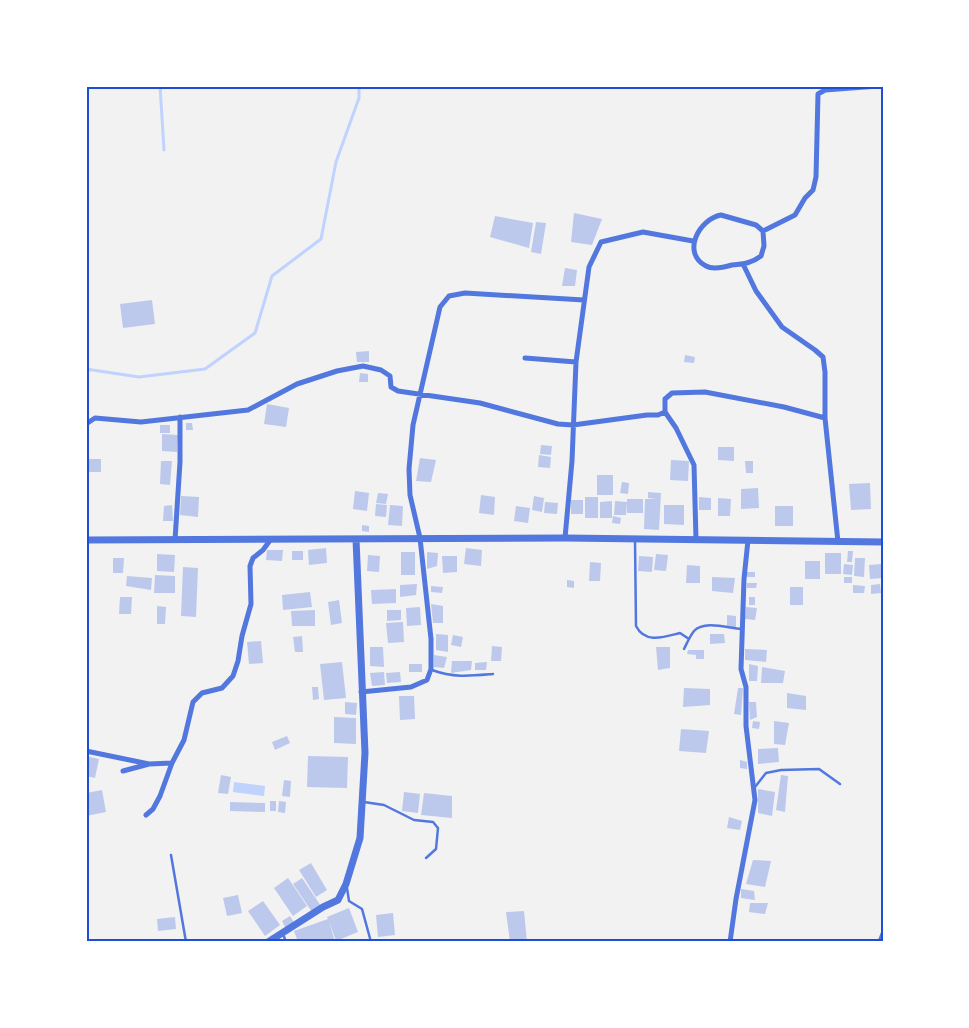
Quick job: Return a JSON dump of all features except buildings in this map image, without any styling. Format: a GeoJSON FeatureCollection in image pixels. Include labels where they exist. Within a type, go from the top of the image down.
{"type":"FeatureCollection","features":[{"type":"Feature","properties":{"kind":"street"},"geometry":{"type":"LineString","coordinates":[[763,231],[794,215],[805,198],[813,190],[816,177],[818,94],[825,90],[880,86]]}},
{"type":"Feature","properties":{"kind":"street"},"geometry":{"type":"LineString","coordinates":[[721,215],[756,225],[763,231],[764,246],[761,256],[753,262],[714,268],[706,267],[694,252],[694,241],[702,226],[712,217],[721,215]]}},
{"type":"Feature","properties":{"kind":"street"},"geometry":{"type":"LineString","coordinates":[[565,538],[572,461],[576,362],[589,267],[601,242],[643,232],[694,241]]}},
{"type":"Feature","properties":{"kind":"street"},"geometry":{"type":"LineString","coordinates":[[743,264],[756,291],[782,328],[823,357],[825,372],[825,418],[838,542]]}},
{"type":"Feature","properties":{"kind":"street"},"geometry":{"type":"LineString","coordinates":[[361,692],[411,686],[426,680],[431,669],[431,639],[420,538],[410,495],[409,470],[410,446],[419,394],[440,307],[449,296],[465,293],[584,300]]}},
{"type":"Feature","properties":{"kind":"street"},"geometry":{"type":"LineString","coordinates":[[524,358],[576,362]]}},
{"type":"Feature","properties":{"kind":"street"},"geometry":{"type":"LineString","coordinates":[[86,424],[95,418],[141,422],[248,410],[298,384],[337,371],[363,366],[381,370],[390,376],[391,387],[398,391],[480,404],[558,424],[573,425],[658,415],[665,412]]}},
{"type":"Feature","properties":{"kind":"street"},"geometry":{"type":"LineString","coordinates":[[696,539],[696,475],[694,465],[676,428],[665,412],[665,399],[672,393],[705,392],[784,407],[825,418]]}},
{"type":"Feature","properties":{"kind":"street"},"geometry":{"type":"LineString","coordinates":[[175,540],[180,462],[180,417]]}},
{"type":"Feature","properties":{"kind":"street"},"geometry":{"type":"LineString","coordinates":[[86,540],[635,538],[883,542]]}},
{"type":"Feature","properties":{"kind":"street"},"geometry":{"type":"LineString","coordinates":[[146,815],[153,809],[160,796],[172,763],[184,740],[193,702],[202,693],[222,688],[233,676],[251,604],[250,566],[253,558],[263,550],[271,539]]}},
{"type":"Feature","properties":{"kind":"street"},"geometry":{"type":"LineString","coordinates":[[268,942],[323,907],[338,900],[346,884],[360,838],[365,753],[356,539]]}},
{"type":"Feature","properties":{"kind":"street"},"geometry":{"type":"LineString","coordinates":[[730,942],[736,899],[755,800],[746,726],[746,686],[742,669],[744,579],[748,540]]}},
{"type":"Feature","properties":{"kind":"street"},"geometry":{"type":"LineString","coordinates":[[86,751],[149,764]]}},
{"type":"Feature","properties":{"kind":"street"},"geometry":{"type":"LineString","coordinates":[[123,771],[149,764],[172,763]]}},
{"type":"Feature","properties":{"kind":"street"},"geometry":{"type":"LineString","coordinates":[[880,942],[883,934]]}},
{"type":"Feature","properties":{"kind":"lane"},"geometry":{"type":"LineString","coordinates":[[635,538],[636,626],[639,631],[650,638],[661,638],[680,633],[689,639]]}},
{"type":"Feature","properties":{"kind":"lane"},"geometry":{"type":"LineString","coordinates":[[684,649],[694,631],[704,626],[743,630]]}},
{"type":"Feature","properties":{"kind":"lane"},"geometry":{"type":"LineString","coordinates":[[431,669],[445,675],[458,677],[493,674]]}},
{"type":"Feature","properties":{"kind":"lane"},"geometry":{"type":"LineString","coordinates":[[754,788],[766,773],[780,770],[819,769],[840,784]]}},
{"type":"Feature","properties":{"kind":"lane"},"geometry":{"type":"LineString","coordinates":[[362,802],[384,805],[414,820],[433,822],[438,828],[436,849],[426,858]]}},
{"type":"Feature","properties":{"kind":"lane"},"geometry":{"type":"LineString","coordinates":[[171,855],[186,942]]}},
{"type":"Feature","properties":{"kind":"lane"},"geometry":{"type":"LineString","coordinates":[[346,884],[349,901],[362,909],[370,942]]}},
{"type":"Feature","properties":{"kind":"lane"},"geometry":{"type":"LineString","coordinates":[[282,933],[286,942]]}},
{"type":"Feature","properties":{"kind":"water"},"geometry":{"type":"Polygon","coordinates":[[[234,782],[265,786],[264,796],[233,792],[234,782]]]}},
{"type":"Feature","properties":{"kind":"waterway"},"geometry":{"type":"LineString","coordinates":[[160,86],[164,150]]}},
{"type":"Feature","properties":{"kind":"waterway"},"geometry":{"type":"LineString","coordinates":[[86,369],[139,377],[205,369],[255,333],[272,276],[321,239],[336,162],[359,98],[359,86]]}}]}
